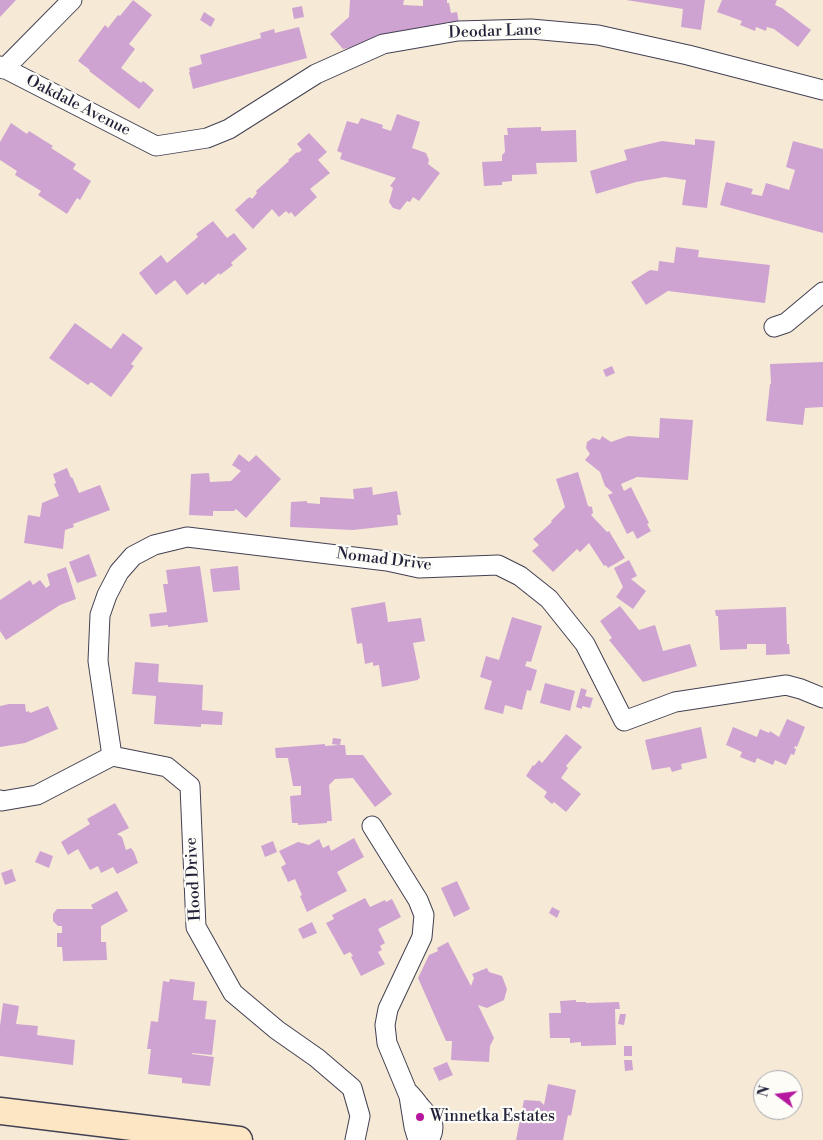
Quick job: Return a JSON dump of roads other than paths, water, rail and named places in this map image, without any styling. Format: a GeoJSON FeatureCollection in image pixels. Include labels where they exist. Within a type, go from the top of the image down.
{"type":"FeatureCollection","features":[{"type":"Feature","properties":{"kind":"main road"},"geometry":{"type":"LineString","coordinates":[[0,1111],[239,1140]]}},
{"type":"Feature","properties":{"kind":"street"},"geometry":{"type":"LineString","coordinates":[[2,68],[72,0]]}},
{"type":"Feature","properties":{"kind":"street","name":"Deodar Lane"},"geometry":{"type":"LineString","coordinates":[[156,146],[207,138],[229,129],[316,74],[383,44],[458,31],[531,29],[598,35],[688,55],[823,90]]}},
{"type":"Feature","properties":{"kind":"street","name":"Oakdale Avenue"},"geometry":{"type":"LineString","coordinates":[[2,68],[156,146]]}},
{"type":"Feature","properties":{"kind":"street"},"geometry":{"type":"LineString","coordinates":[[774,328],[786,323],[823,292]]}},
{"type":"Feature","properties":{"kind":"street","name":"Nomad Drive"},"geometry":{"type":"LineString","coordinates":[[112,756],[98,661],[100,615],[107,595],[119,572],[132,556],[154,545],[187,537],[387,560],[419,568],[498,565],[520,576],[549,599],[562,614],[586,644],[624,721],[675,702],[786,685],[823,698]]}},
{"type":"Feature","properties":{"kind":"street"},"geometry":{"type":"LineString","coordinates":[[0,800],[37,795],[112,756]]}},
{"type":"Feature","properties":{"kind":"street","name":"Hood Drive"},"geometry":{"type":"LineString","coordinates":[[112,756],[167,768],[190,786],[196,928],[233,993],[277,1030],[317,1058],[352,1088],[360,1116],[355,1140]]}},
{"type":"Feature","properties":{"kind":"street"},"geometry":{"type":"LineString","coordinates":[[372,826],[418,900],[424,915],[422,937],[388,1009],[385,1025],[387,1043],[411,1105],[418,1140]]}},
{"type":"Feature","properties":{"kind":"street"},"geometry":{"type":"LineString","coordinates":[[406,1090],[430,1116],[432,1125],[429,1140]]}},
{"type":"Feature","properties":{"kind":"place","name":"Winnetka Estates"},"geometry":{"type":"Point","coordinates":[420,1117]}}]}
